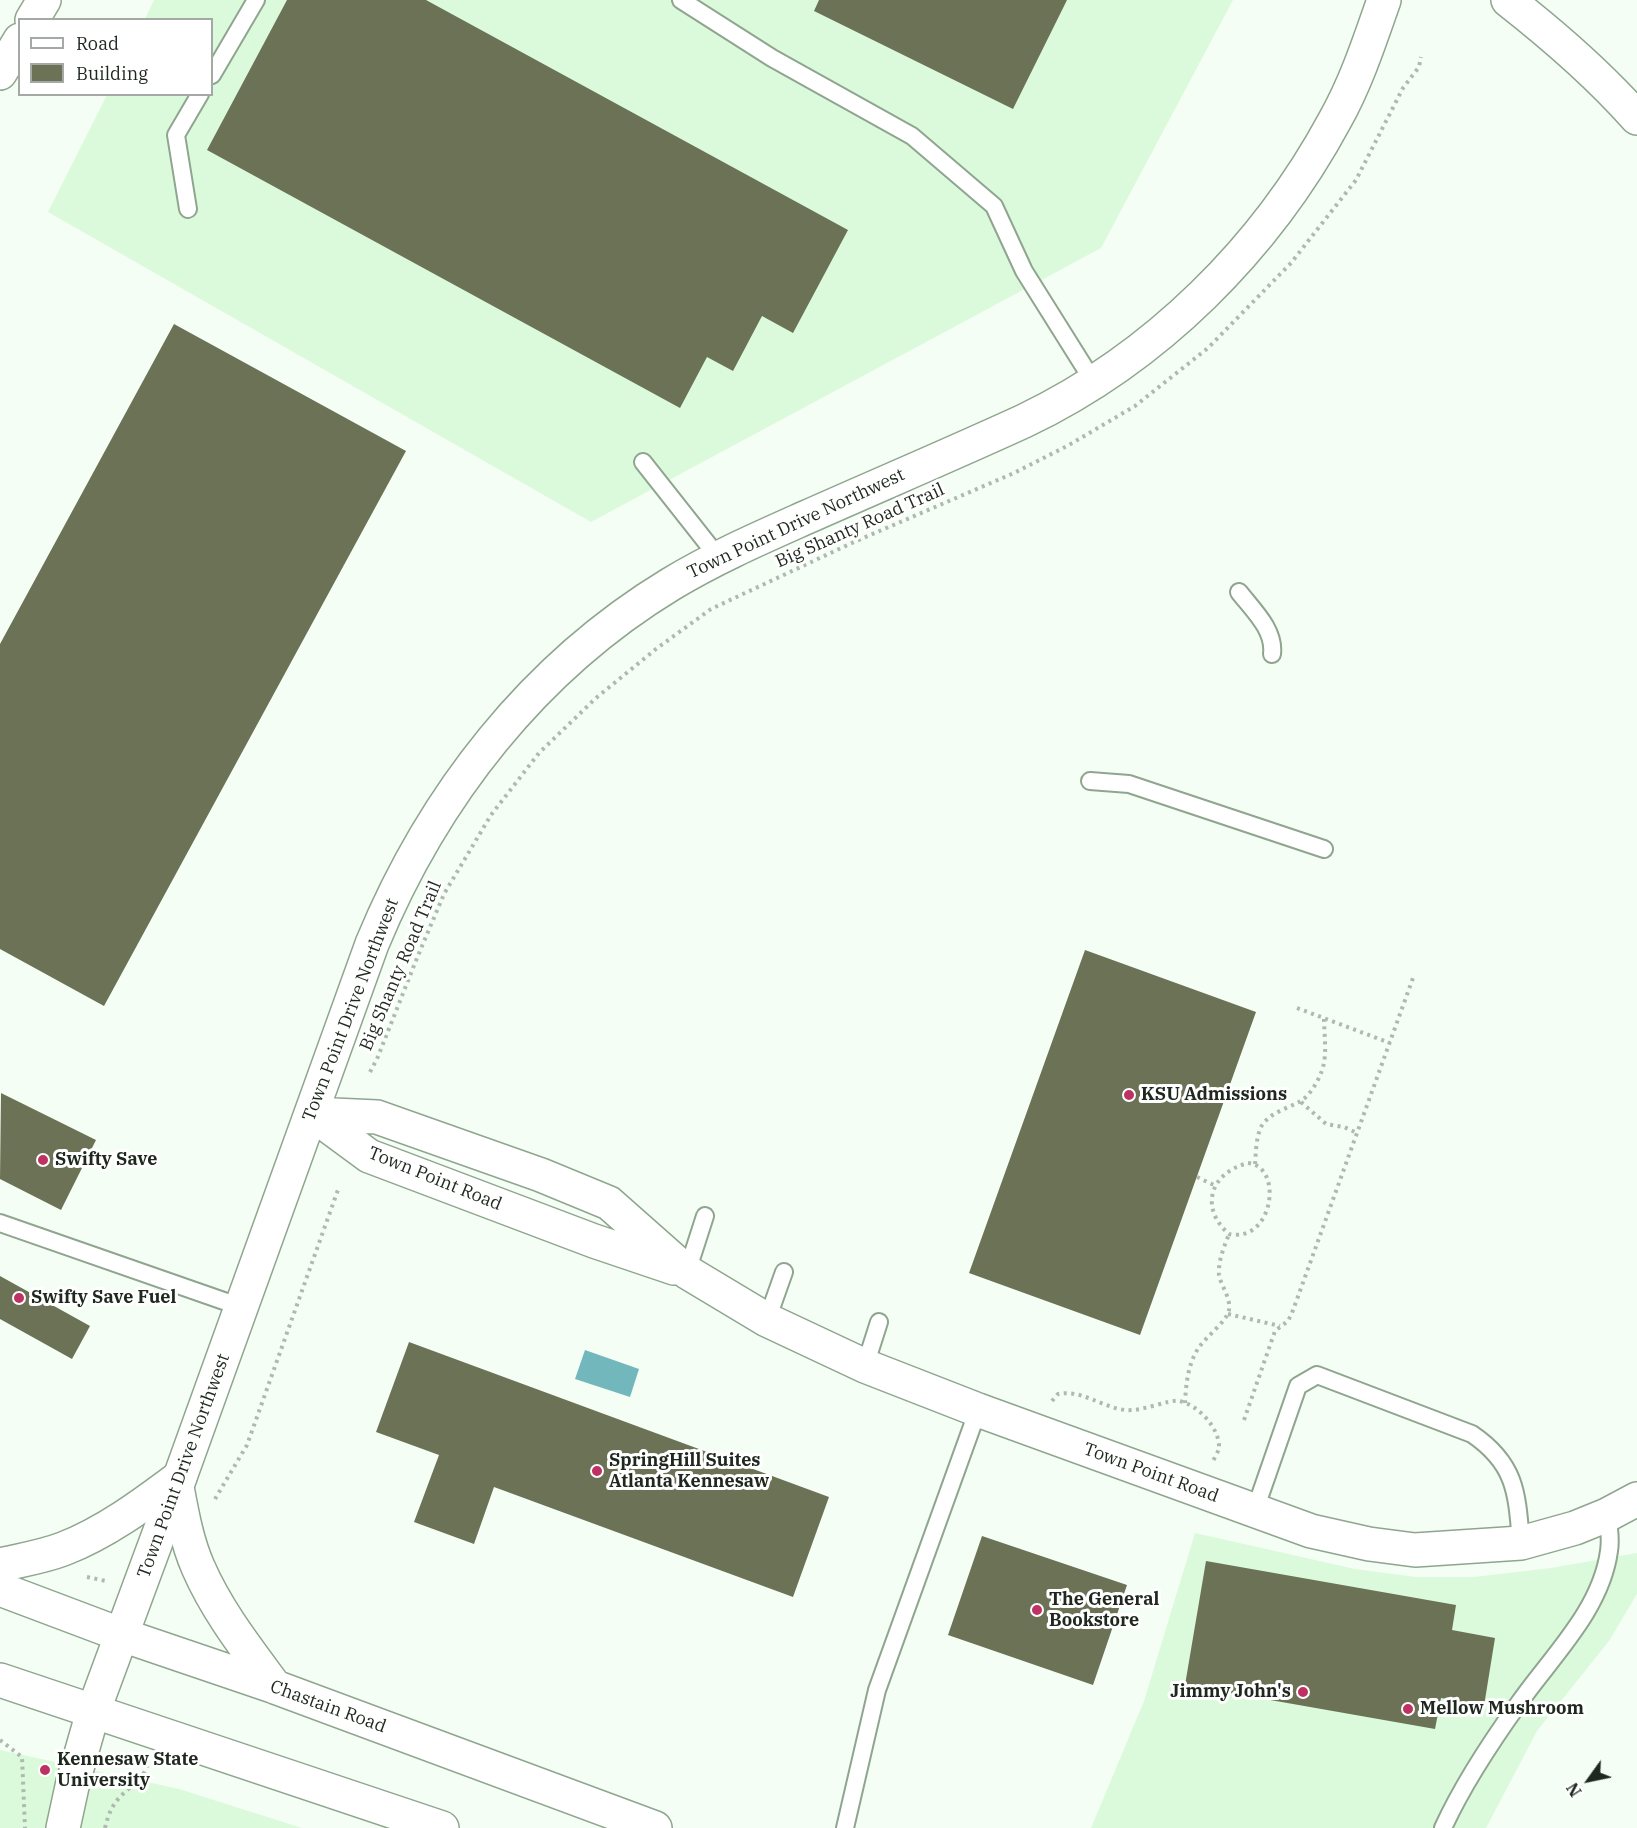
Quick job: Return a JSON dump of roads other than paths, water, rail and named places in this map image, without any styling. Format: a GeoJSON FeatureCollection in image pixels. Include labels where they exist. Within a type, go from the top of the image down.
{"type":"FeatureCollection","features":[{"type":"Feature","properties":{"kind":"street"},"geometry":{"type":"LineString","coordinates":[[33,18],[44,0]]}},
{"type":"Feature","properties":{"kind":"street","name":"Town Point Drive Northwest"},"geometry":{"type":"LineString","coordinates":[[63,1828],[73,1782],[93,1712],[312,1114],[351,999],[388,906],[424,837],[478,757],[516,712],[562,665],[615,622],[668,586],[718,557],[1026,420],[1093,381],[1150,341],[1196,302],[1240,257],[1277,212],[1310,164],[1337,117],[1360,65],[1384,0]]}},
{"type":"Feature","properties":{"kind":"street"},"geometry":{"type":"LineString","coordinates":[[1508,0],[1584,64],[1637,118]]}},
{"type":"Feature","properties":{"kind":"street"},"geometry":{"type":"LineString","coordinates":[[0,73],[18,43]]}},
{"type":"Feature","properties":{"kind":"street","name":"Town Point Road"},"geometry":{"type":"LineString","coordinates":[[312,1114],[369,1156],[594,1241],[687,1272]]}},
{"type":"Feature","properties":{"kind":"street","name":"Town Point Road"},"geometry":{"type":"LineString","coordinates":[[312,1114],[377,1117],[541,1175],[609,1203],[687,1272],[767,1320],[865,1366],[978,1410],[1311,1531],[1369,1544],[1415,1550],[1521,1543],[1575,1528],[1637,1499]]}},
{"type":"Feature","properties":{"kind":"street"},"geometry":{"type":"LineString","coordinates":[[0,1565],[63,1549],[91,1536],[178,1482],[186,1532],[197,1566],[231,1626],[275,1687]]}},
{"type":"Feature","properties":{"kind":"street","name":"Chastain Road"},"geometry":{"type":"LineString","coordinates":[[0,1589],[122,1635],[275,1687],[655,1828]]}},
{"type":"Feature","properties":{"kind":"street"},"geometry":{"type":"LineString","coordinates":[[0,1680],[442,1828]]}},
{"type":"Feature","properties":{"kind":"lane"},"geometry":{"type":"LineString","coordinates":[[213,73],[256,0]]}},
{"type":"Feature","properties":{"kind":"lane"},"geometry":{"type":"LineString","coordinates":[[683,1],[772,58],[912,136],[994,206],[1024,271],[1093,381]]}},
{"type":"Feature","properties":{"kind":"lane"},"geometry":{"type":"LineString","coordinates":[[188,209],[176,135],[199,96]]}},
{"type":"Feature","properties":{"kind":"lane"},"geometry":{"type":"LineString","coordinates":[[643,462],[718,557]]}},
{"type":"Feature","properties":{"kind":"lane"},"geometry":{"type":"LineString","coordinates":[[1239,592],[1268,631],[1273,645],[1272,654]]}},
{"type":"Feature","properties":{"kind":"lane"},"geometry":{"type":"LineString","coordinates":[[1090,781],[1129,784],[1324,849]]}},
{"type":"Feature","properties":{"kind":"lane"},"geometry":{"type":"LineString","coordinates":[[687,1272],[705,1216]]}},
{"type":"Feature","properties":{"kind":"lane"},"geometry":{"type":"LineString","coordinates":[[0,1223],[241,1307]]}},
{"type":"Feature","properties":{"kind":"lane"},"geometry":{"type":"LineString","coordinates":[[767,1320],[784,1272]]}},
{"type":"Feature","properties":{"kind":"lane"},"geometry":{"type":"LineString","coordinates":[[865,1366],[879,1322]]}},
{"type":"Feature","properties":{"kind":"lane"},"geometry":{"type":"LineString","coordinates":[[1255,1510],[1298,1386],[1317,1375],[1472,1434],[1490,1446],[1504,1464],[1512,1482],[1517,1500],[1521,1543]]}},
{"type":"Feature","properties":{"kind":"lane"},"geometry":{"type":"LineString","coordinates":[[845,1828],[877,1690],[978,1410]]}},
{"type":"Feature","properties":{"kind":"lane"},"geometry":{"type":"LineString","coordinates":[[1443,1828],[1458,1798],[1519,1703],[1585,1614],[1604,1570],[1609,1551],[1607,1515]]}},
{"type":"Feature","properties":{"kind":"water"},"geometry":{"type":"Polygon","coordinates":[[[585,1350],[639,1369],[630,1397],[575,1379],[585,1350]]]}},
{"type":"Feature","properties":{"kind":"place","name":"KSU Admissions"},"geometry":{"type":"Point","coordinates":[1129,1095]}},
{"type":"Feature","properties":{"kind":"place","name":"Swifty Save"},"geometry":{"type":"Point","coordinates":[43,1160]}},
{"type":"Feature","properties":{"kind":"place","name":"Swifty Save Fuel"},"geometry":{"type":"Point","coordinates":[19,1298]}},
{"type":"Feature","properties":{"kind":"place","name":"SpringHill Suites Atlanta Kennesaw"},"geometry":{"type":"Point","coordinates":[597,1471]}},
{"type":"Feature","properties":{"kind":"place","name":"The General Bookstore"},"geometry":{"type":"Point","coordinates":[1037,1610]}},
{"type":"Feature","properties":{"kind":"place","name":"Jimmy John's"},"geometry":{"type":"Point","coordinates":[1303,1692]}},
{"type":"Feature","properties":{"kind":"place","name":"Mellow Mushroom"},"geometry":{"type":"Point","coordinates":[1408,1709]}},
{"type":"Feature","properties":{"kind":"place","name":"Kennesaw State University"},"geometry":{"type":"Point","coordinates":[45,1770]}}]}
